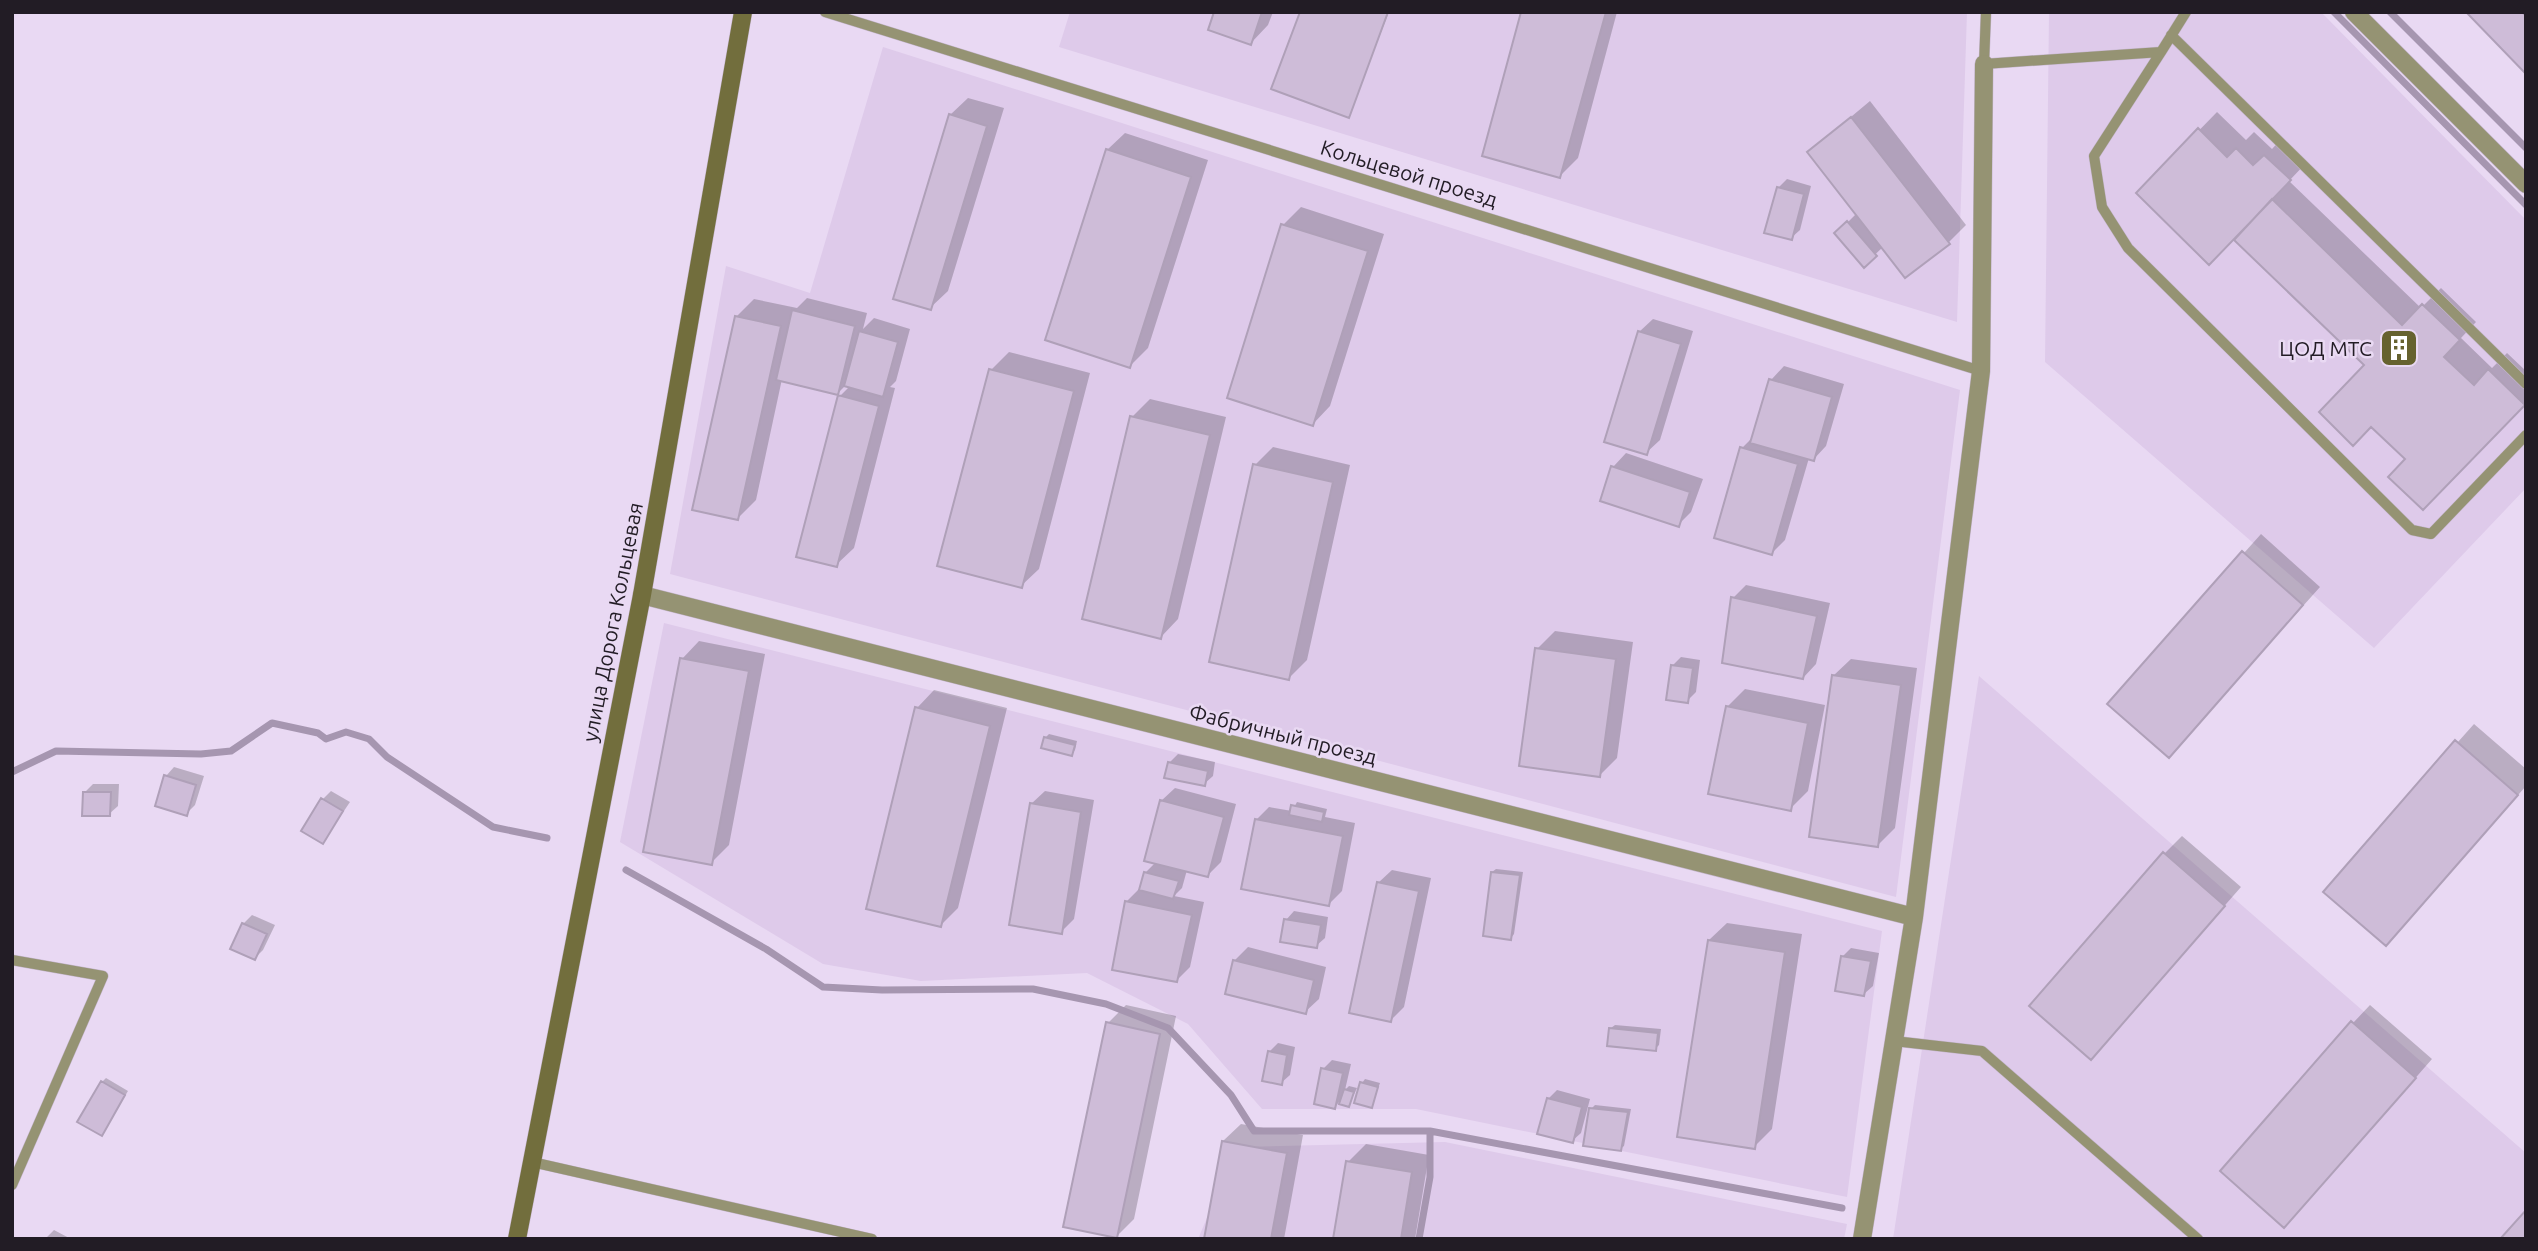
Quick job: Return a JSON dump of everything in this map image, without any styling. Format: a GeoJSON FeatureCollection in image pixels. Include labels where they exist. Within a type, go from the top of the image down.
{"type":"FeatureCollection","features":[{"type":"Feature","properties":{"kind":"street","name":"улица Дорога Кольцевая"},"geometry":{"type":"LineString","coordinates":[[517,1239],[642,595],[743,12]]}},
{"type":"Feature","properties":{"kind":"street"},"geometry":{"type":"LineString","coordinates":[[2354,12],[2526,184]]}},
{"type":"Feature","properties":{"kind":"street"},"geometry":{"type":"LineString","coordinates":[[1862,1239],[1914,916],[1981,371],[1984,64]]}},
{"type":"Feature","properties":{"kind":"street","name":"Фабричный проезд"},"geometry":{"type":"LineString","coordinates":[[642,595],[1914,916]]}},
{"type":"Feature","properties":{"kind":"lane","name":"Кольцевой проезд"},"geometry":{"type":"LineString","coordinates":[[825,12],[1981,371]]}},
{"type":"Feature","properties":{"kind":"lane"},"geometry":{"type":"LineString","coordinates":[[1986,12],[1984,64],[2161,52]]}},
{"type":"Feature","properties":{"kind":"lane"},"geometry":{"type":"LineString","coordinates":[[2186,12],[2094,156],[2102,206],[2128,248],[2412,530],[2431,534],[2526,435]]}},
{"type":"Feature","properties":{"kind":"lane"},"geometry":{"type":"LineString","coordinates":[[2171,35],[2526,384]]}},
{"type":"Feature","properties":{"kind":"lane"},"geometry":{"type":"LineString","coordinates":[[12,960],[103,976],[12,1185]]}},
{"type":"Feature","properties":{"kind":"lane"},"geometry":{"type":"LineString","coordinates":[[1894,1041],[1982,1051],[2198,1239]]}},
{"type":"Feature","properties":{"kind":"lane"},"geometry":{"type":"LineString","coordinates":[[532,1162],[872,1239]]}},
{"type":"Feature","properties":{"kind":"shaded area"},"geometry":{"type":"Polygon","coordinates":[[[1070,12],[1967,12],[1957,322],[1059,47],[1070,12]]]}},
{"type":"Feature","properties":{"kind":"shaded area"},"geometry":{"type":"Polygon","coordinates":[[[2049,12],[2321,12],[2526,220],[2526,488],[2374,648],[2045,362],[2049,12]]]}},
{"type":"Feature","properties":{"kind":"shaded area"},"geometry":{"type":"Polygon","coordinates":[[[883,47],[1960,390],[1896,897],[670,574],[726,266],[810,293],[883,47]]]}},
{"type":"Feature","properties":{"kind":"shaded area"},"geometry":{"type":"Polygon","coordinates":[[[664,623],[1882,931],[1847,1197],[1416,1109],[1262,1109],[1188,1024],[1087,973],[921,981],[823,964],[620,842],[664,623]]]}},
{"type":"Feature","properties":{"kind":"shaded area"},"geometry":{"type":"Polygon","coordinates":[[[1979,676],[2526,1153],[2526,1239],[1893,1239],[1979,676]]]}},
{"type":"Feature","properties":{"kind":"shaded area"},"geometry":{"type":"Polygon","coordinates":[[[1445,1142],[1847,1224],[1844,1239],[1198,1239],[1237,1147],[1445,1142]]]}},
{"type":"Feature","properties":{"kind":"building"},"geometry":{"type":"Polygon","coordinates":[[[1214,12],[1262,12],[1251,45],[1208,30],[1214,12]]]}},
{"type":"Feature","properties":{"kind":"building"},"geometry":{"type":"Polygon","coordinates":[[[1300,12],[1388,12],[1349,118],[1271,89],[1300,12]]]}},
{"type":"Feature","properties":{"kind":"building"},"geometry":{"type":"Polygon","coordinates":[[[1521,12],[1606,12],[1560,178],[1482,156],[1521,12]]]}},
{"type":"Feature","properties":{"kind":"building"},"geometry":{"type":"Polygon","coordinates":[[[2466,12],[2522,12],[2526,16],[2526,74],[2466,12]]]}},
{"type":"Feature","properties":{"kind":"building"},"geometry":{"type":"Polygon","coordinates":[[[949,114],[987,126],[931,310],[893,299],[949,114]]]}},
{"type":"Feature","properties":{"kind":"building"},"geometry":{"type":"Polygon","coordinates":[[[1851,117],[1950,244],[1905,278],[1807,152],[1851,117]]]}},
{"type":"Feature","properties":{"kind":"building"},"geometry":{"type":"Polygon","coordinates":[[[2198,128],[2227,157],[2236,148],[2253,165],[2264,155],[2291,180],[2209,265],[2136,193],[2198,128]]]}},
{"type":"Feature","properties":{"kind":"building"},"geometry":{"type":"Polygon","coordinates":[[[1106,149],[1191,177],[1130,368],[1045,340],[1106,149]]]}},
{"type":"Feature","properties":{"kind":"building"},"geometry":{"type":"Polygon","coordinates":[[[1777,187],[1804,194],[1792,240],[1764,233],[1777,187]]]}},
{"type":"Feature","properties":{"kind":"building","name":"ЦОД МТС"},"geometry":{"type":"Polygon","coordinates":[[[2272,199],[2402,325],[2422,304],[2460,340],[2444,357],[2474,385],[2488,369],[2525,405],[2423,510],[2388,477],[2405,459],[2371,427],[2353,446],[2319,412],[2364,365],[2234,240],[2272,199]]]}},
{"type":"Feature","properties":{"kind":"building"},"geometry":{"type":"Polygon","coordinates":[[[1847,221],[1877,256],[1864,268],[1834,233],[1847,221]]]}},
{"type":"Feature","properties":{"kind":"building"},"geometry":{"type":"Polygon","coordinates":[[[1281,224],[1368,251],[1313,426],[1227,398],[1281,224]]]}},
{"type":"Feature","properties":{"kind":"building"},"geometry":{"type":"Polygon","coordinates":[[[792,310],[855,326],[838,395],[776,380],[792,310]]]}},
{"type":"Feature","properties":{"kind":"building"},"geometry":{"type":"Polygon","coordinates":[[[735,316],[781,326],[738,520],[692,510],[735,316]]]}},
{"type":"Feature","properties":{"kind":"building"},"geometry":{"type":"Polygon","coordinates":[[[859,331],[898,342],[883,397],[844,386],[859,331]]]}},
{"type":"Feature","properties":{"kind":"building"},"geometry":{"type":"Polygon","coordinates":[[[1638,331],[1681,344],[1647,455],[1604,442],[1638,331]]]}},
{"type":"Feature","properties":{"kind":"building"},"geometry":{"type":"Polygon","coordinates":[[[989,369],[1074,391],[1022,588],[937,566],[989,369]]]}},
{"type":"Feature","properties":{"kind":"building"},"geometry":{"type":"Polygon","coordinates":[[[1769,379],[1832,397],[1814,461],[1750,443],[1769,379]]]}},
{"type":"Feature","properties":{"kind":"building"},"geometry":{"type":"Polygon","coordinates":[[[838,395],[879,406],[837,567],[796,557],[838,395]]]}},
{"type":"Feature","properties":{"kind":"building"},"geometry":{"type":"Polygon","coordinates":[[[1130,416],[1210,435],[1161,639],[1082,619],[1130,416]]]}},
{"type":"Feature","properties":{"kind":"building"},"geometry":{"type":"Polygon","coordinates":[[[1740,447],[1798,464],[1772,555],[1714,538],[1740,447]]]}},
{"type":"Feature","properties":{"kind":"building"},"geometry":{"type":"Polygon","coordinates":[[[1253,464],[1333,482],[1289,680],[1209,662],[1253,464]]]}},
{"type":"Feature","properties":{"kind":"building"},"geometry":{"type":"Polygon","coordinates":[[[1611,466],[1690,492],[1679,527],[1600,501],[1611,466]]]}},
{"type":"Feature","properties":{"kind":"building"},"geometry":{"type":"Polygon","coordinates":[[[2242,551],[2303,605],[2169,758],[2107,704],[2242,551]]]}},
{"type":"Feature","properties":{"kind":"building"},"geometry":{"type":"Polygon","coordinates":[[[1731,597],[1817,616],[1803,679],[1722,663],[1731,597]]]}},
{"type":"Feature","properties":{"kind":"building"},"geometry":{"type":"Polygon","coordinates":[[[1535,648],[1616,659],[1600,777],[1519,766],[1535,648]]]}},
{"type":"Feature","properties":{"kind":"building"},"geometry":{"type":"Polygon","coordinates":[[[680,658],[749,671],[712,865],[643,852],[680,658]]]}},
{"type":"Feature","properties":{"kind":"building"},"geometry":{"type":"Polygon","coordinates":[[[1671,665],[1693,668],[1688,703],[1666,700],[1671,665]]]}},
{"type":"Feature","properties":{"kind":"building"},"geometry":{"type":"Polygon","coordinates":[[[1832,675],[1901,685],[1878,847],[1809,837],[1832,675]]]}},
{"type":"Feature","properties":{"kind":"building"},"geometry":{"type":"Polygon","coordinates":[[[1726,706],[1808,723],[1791,811],[1708,794],[1726,706]]]}},
{"type":"Feature","properties":{"kind":"building"},"geometry":{"type":"Polygon","coordinates":[[[915,707],[990,726],[941,927],[866,909],[915,707]]]}},
{"type":"Feature","properties":{"kind":"building"},"geometry":{"type":"Polygon","coordinates":[[[1044,737],[1075,745],[1072,756],[1041,748],[1044,737]]]}},
{"type":"Feature","properties":{"kind":"building"},"geometry":{"type":"Polygon","coordinates":[[[2455,740],[2518,795],[2386,946],[2323,892],[2455,740]]]}},
{"type":"Feature","properties":{"kind":"building"},"geometry":{"type":"Polygon","coordinates":[[[1168,762],[1208,771],[1205,786],[1164,778],[1168,762]]]}},
{"type":"Feature","properties":{"kind":"building"},"geometry":{"type":"Polygon","coordinates":[[[164,775],[196,785],[187,816],[155,806],[164,775]]]}},
{"type":"Feature","properties":{"kind":"building"},"geometry":{"type":"Polygon","coordinates":[[[83,792],[111,792],[110,816],[82,816],[83,792]]]}},
{"type":"Feature","properties":{"kind":"building"},"geometry":{"type":"Polygon","coordinates":[[[321,798],[343,811],[323,844],[301,831],[321,798]]]}},
{"type":"Feature","properties":{"kind":"building"},"geometry":{"type":"Polygon","coordinates":[[[1160,800],[1224,817],[1208,877],[1144,861],[1160,800]]]}},
{"type":"Feature","properties":{"kind":"building"},"geometry":{"type":"Polygon","coordinates":[[[1030,803],[1081,812],[1062,934],[1009,925],[1030,803]]]}},
{"type":"Feature","properties":{"kind":"building"},"geometry":{"type":"Polygon","coordinates":[[[1291,805],[1324,812],[1322,822],[1289,815],[1291,805]]]}},
{"type":"Feature","properties":{"kind":"building"},"geometry":{"type":"Polygon","coordinates":[[[1255,819],[1343,836],[1329,906],[1241,889],[1255,819]]]}},
{"type":"Feature","properties":{"kind":"building"},"geometry":{"type":"Polygon","coordinates":[[[2163,852],[2225,906],[2091,1060],[2029,1006],[2163,852]]]}},
{"type":"Feature","properties":{"kind":"building"},"geometry":{"type":"Polygon","coordinates":[[[1144,872],[1179,881],[1173,899],[1139,890],[1144,872]]]}},
{"type":"Feature","properties":{"kind":"building"},"geometry":{"type":"Polygon","coordinates":[[[1491,872],[1520,875],[1511,940],[1483,936],[1491,872]]]}},
{"type":"Feature","properties":{"kind":"building"},"geometry":{"type":"Polygon","coordinates":[[[1377,882],[1419,891],[1391,1022],[1349,1013],[1377,882]]]}},
{"type":"Feature","properties":{"kind":"building"},"geometry":{"type":"Polygon","coordinates":[[[1125,901],[1192,915],[1177,982],[1112,970],[1125,901]]]}},
{"type":"Feature","properties":{"kind":"building"},"geometry":{"type":"Polygon","coordinates":[[[1284,919],[1321,925],[1317,948],[1280,942],[1284,919]]]}},
{"type":"Feature","properties":{"kind":"building"},"geometry":{"type":"Polygon","coordinates":[[[242,923],[267,934],[255,960],[230,949],[242,923]]]}},
{"type":"Feature","properties":{"kind":"building"},"geometry":{"type":"Polygon","coordinates":[[[1708,940],[1785,952],[1755,1149],[1677,1137],[1708,940]]]}},
{"type":"Feature","properties":{"kind":"building"},"geometry":{"type":"Polygon","coordinates":[[[1841,956],[1871,961],[1864,996],[1835,991],[1841,956]]]}},
{"type":"Feature","properties":{"kind":"building"},"geometry":{"type":"Polygon","coordinates":[[[1233,960],[1314,980],[1306,1014],[1225,994],[1233,960]]]}},
{"type":"Feature","properties":{"kind":"building"},"geometry":{"type":"Polygon","coordinates":[[[2351,1021],[2416,1078],[2284,1228],[2220,1171],[2351,1021]]]}},
{"type":"Feature","properties":{"kind":"building"},"geometry":{"type":"Polygon","coordinates":[[[1106,1022],[1160,1034],[1117,1238],[1063,1227],[1106,1022]]]}},
{"type":"Feature","properties":{"kind":"building"},"geometry":{"type":"Polygon","coordinates":[[[1609,1028],[1658,1033],[1656,1051],[1607,1046],[1609,1028]]]}},
{"type":"Feature","properties":{"kind":"building"},"geometry":{"type":"Polygon","coordinates":[[[1268,1051],[1287,1055],[1282,1085],[1262,1081],[1268,1051]]]}},
{"type":"Feature","properties":{"kind":"building"},"geometry":{"type":"Polygon","coordinates":[[[1321,1068],[1343,1073],[1335,1109],[1314,1104],[1321,1068]]]}},
{"type":"Feature","properties":{"kind":"building"},"geometry":{"type":"Polygon","coordinates":[[[101,1081],[125,1095],[102,1136],[77,1122],[101,1081]]]}},
{"type":"Feature","properties":{"kind":"building"},"geometry":{"type":"Polygon","coordinates":[[[1360,1082],[1378,1087],[1372,1108],[1354,1103],[1360,1082]]]}},
{"type":"Feature","properties":{"kind":"building"},"geometry":{"type":"Polygon","coordinates":[[[1344,1089],[1354,1092],[1349,1107],[1339,1104],[1344,1089]]]}},
{"type":"Feature","properties":{"kind":"building"},"geometry":{"type":"Polygon","coordinates":[[[1547,1098],[1582,1107],[1573,1143],[1537,1134],[1547,1098]]]}},
{"type":"Feature","properties":{"kind":"building"},"geometry":{"type":"Polygon","coordinates":[[[1589,1108],[1628,1112],[1621,1151],[1583,1146],[1589,1108]]]}},
{"type":"Feature","properties":{"kind":"building"},"geometry":{"type":"Polygon","coordinates":[[[1222,1141],[1287,1153],[1271,1239],[1204,1239],[1222,1141]]]}},
{"type":"Feature","properties":{"kind":"building"},"geometry":{"type":"Polygon","coordinates":[[[1346,1161],[1412,1172],[1401,1239],[1333,1239],[1346,1161]]]}},
{"type":"Feature","properties":{"kind":"building"},"geometry":{"type":"Polygon","coordinates":[[[2526,1210],[2526,1239],[2500,1239],[2526,1210]]]}},
{"type":"Feature","properties":{"kind":"waterway"},"geometry":{"type":"LineString","coordinates":[[2334,12],[2526,205]]}},
{"type":"Feature","properties":{"kind":"waterway"},"geometry":{"type":"LineString","coordinates":[[2390,12],[2526,148]]}},
{"type":"Feature","properties":{"kind":"waterway"},"geometry":{"type":"LineString","coordinates":[[12,772],[56,751],[201,754],[231,751],[272,723],[318,733],[326,739],[346,732],[369,739],[387,757],[493,827],[547,838]]}},
{"type":"Feature","properties":{"kind":"waterway"},"geometry":{"type":"LineString","coordinates":[[626,870],[766,949],[823,987],[882,990],[1033,989],[1106,1004],[1168,1028],[1231,1095],[1254,1131],[1430,1131]]}},
{"type":"Feature","properties":{"kind":"waterway"},"geometry":{"type":"LineString","coordinates":[[1419,1239],[1430,1177],[1430,1131],[1842,1208]]}},
{"type":"Feature","properties":{"kind":"place","name":"ЦОД МТС"},"geometry":{"type":"Point","coordinates":[2399,348]}}]}
